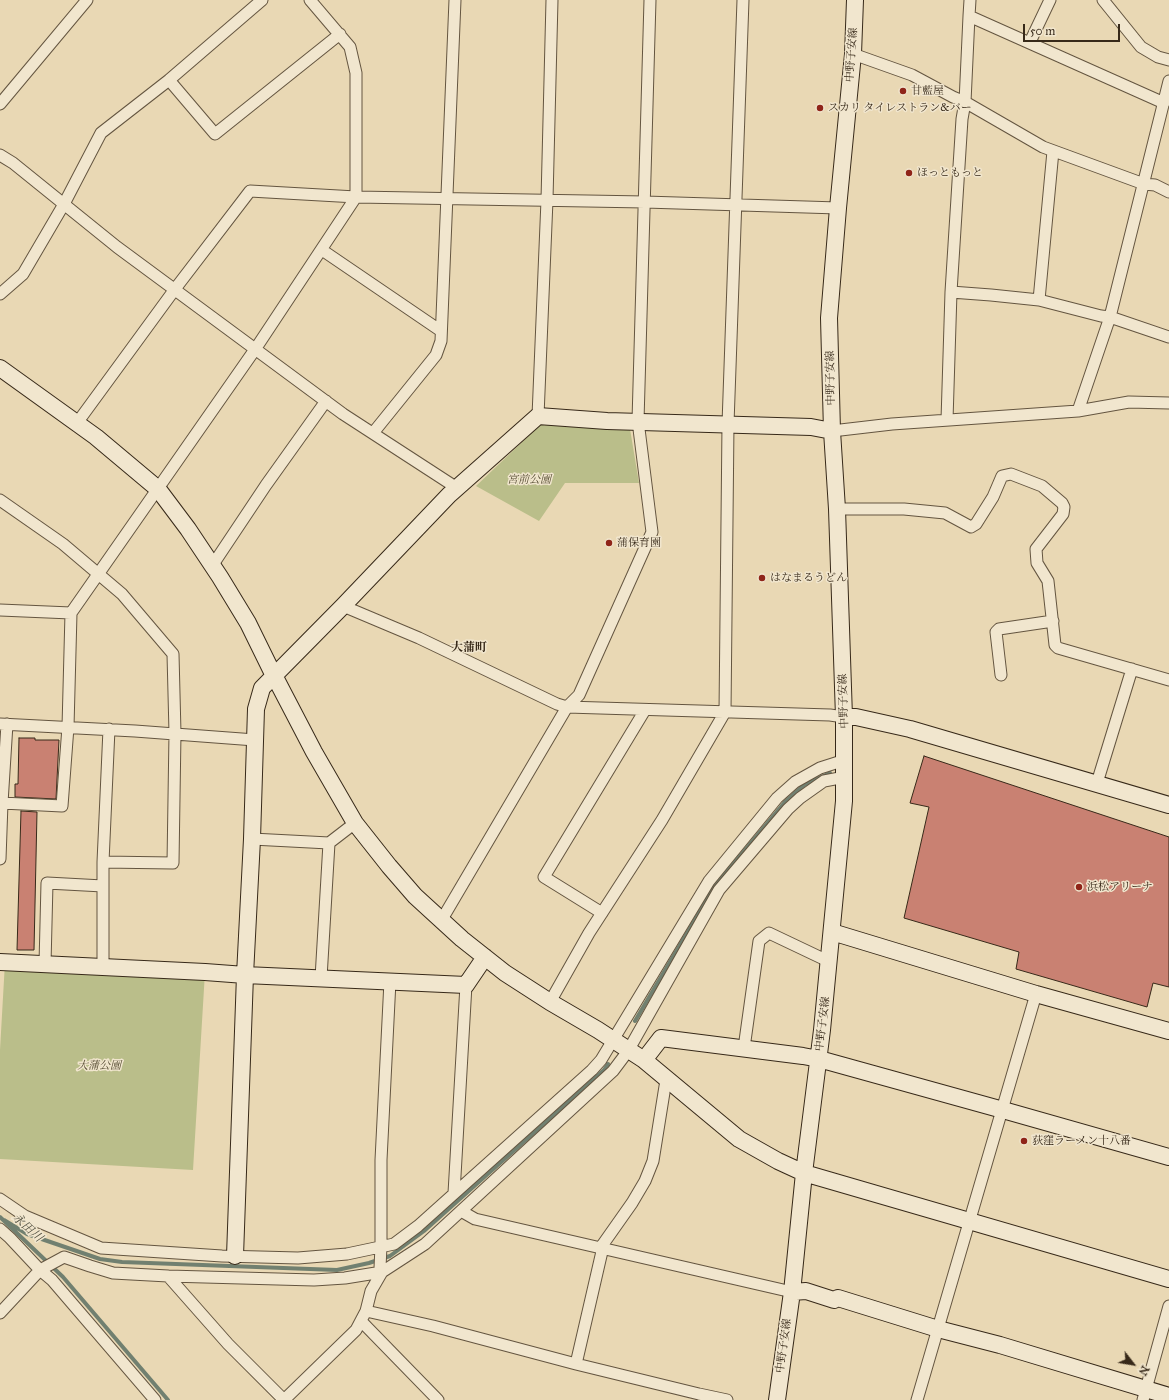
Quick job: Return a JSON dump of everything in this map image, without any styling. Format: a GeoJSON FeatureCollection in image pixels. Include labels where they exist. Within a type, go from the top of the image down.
{"type":"FeatureCollection","features":[{"type":"Feature","properties":{"kind":"street"},"geometry":{"type":"LineString","coordinates":[[0,104],[87,0]]}},
{"type":"Feature","properties":{"kind":"street"},"geometry":{"type":"LineString","coordinates":[[0,294],[23,274],[64,204],[101,133],[170,80],[262,0]]}},
{"type":"Feature","properties":{"kind":"street"},"geometry":{"type":"LineString","coordinates":[[2,803],[62,806],[68,727],[71,613],[256,348],[356,197],[356,73],[350,47],[310,0]]}},
{"type":"Feature","properties":{"kind":"street"},"geometry":{"type":"LineString","coordinates":[[373,433],[436,355],[441,341],[455,0]]}},
{"type":"Feature","properties":{"kind":"street"},"geometry":{"type":"LineString","coordinates":[[538,416],[547,200],[552,0]]}},
{"type":"Feature","properties":{"kind":"street"},"geometry":{"type":"LineString","coordinates":[[441,921],[568,707],[580,695],[652,532],[638,422],[650,0]]}},
{"type":"Feature","properties":{"kind":"street"},"geometry":{"type":"LineString","coordinates":[[550,1002],[589,933],[662,820],[725,712],[728,424],[737,205],[743,0]]}},
{"type":"Feature","properties":{"kind":"street","name":"中野子安線"},"geometry":{"type":"LineString","coordinates":[[777,1400],[792,1292],[804,1173],[819,1059],[842,835],[845,777],[844,717],[837,509],[832,431],[829,318],[853,54],[855,0]]}},
{"type":"Feature","properties":{"kind":"street"},"geometry":{"type":"LineString","coordinates":[[947,420],[952,292],[962,120],[965,102],[970,0]]}},
{"type":"Feature","properties":{"kind":"street"},"geometry":{"type":"LineString","coordinates":[[1030,42],[1050,0]]}},
{"type":"Feature","properties":{"kind":"street"},"geometry":{"type":"LineString","coordinates":[[1103,0],[1141,47],[1158,57],[1169,60]]}},
{"type":"Feature","properties":{"kind":"street"},"geometry":{"type":"LineString","coordinates":[[969,16],[1164,102]]}},
{"type":"Feature","properties":{"kind":"street"},"geometry":{"type":"LineString","coordinates":[[170,80],[215,134],[340,34]]}},
{"type":"Feature","properties":{"kind":"street"},"geometry":{"type":"LineString","coordinates":[[853,54],[912,75],[965,102],[1043,147],[1144,184],[1155,185],[1169,192]]}},
{"type":"Feature","properties":{"kind":"street"},"geometry":{"type":"LineString","coordinates":[[1078,411],[1110,317],[1169,81]]}},
{"type":"Feature","properties":{"kind":"street"},"geometry":{"type":"LineString","coordinates":[[1039,300],[1053,151]]}},
{"type":"Feature","properties":{"kind":"street"},"geometry":{"type":"LineString","coordinates":[[0,155],[13,163],[117,247],[326,401],[457,488]]}},
{"type":"Feature","properties":{"kind":"street"},"geometry":{"type":"LineString","coordinates":[[77,423],[175,289],[250,192],[356,197],[645,202],[838,208]]}},
{"type":"Feature","properties":{"kind":"street"},"geometry":{"type":"LineString","coordinates":[[322,250],[441,331]]}},
{"type":"Feature","properties":{"kind":"street"},"geometry":{"type":"LineString","coordinates":[[952,292],[1039,300],[1110,317],[1169,337]]}},
{"type":"Feature","properties":{"kind":"street"},"geometry":{"type":"LineString","coordinates":[[0,368],[96,437],[158,489],[188,529],[248,623],[314,752],[355,823],[415,896],[441,921],[505,973],[644,1060],[666,1080],[739,1139],[778,1161],[804,1173],[1169,1278]]}},
{"type":"Feature","properties":{"kind":"street"},"geometry":{"type":"LineString","coordinates":[[212,566],[266,484],[326,401]]}},
{"type":"Feature","properties":{"kind":"street"},"geometry":{"type":"LineString","coordinates":[[235,1256],[256,709],[262,688],[457,488],[538,416],[638,422],[811,427],[832,431],[892,424],[1078,411],[1129,402],[1169,403]]}},
{"type":"Feature","properties":{"kind":"street"},"geometry":{"type":"LineString","coordinates":[[837,509],[904,509],[945,513],[971,527],[976,524],[993,497],[1002,476],[1011,474],[1042,486],[1062,503],[1064,507],[1063,514],[1036,549],[1037,563],[1048,581],[1055,645],[1058,648],[1169,680]]}},
{"type":"Feature","properties":{"kind":"street"},"geometry":{"type":"LineString","coordinates":[[0,500],[63,544],[122,594],[173,654],[175,733],[173,863],[103,862]]}},
{"type":"Feature","properties":{"kind":"street"},"geometry":{"type":"LineString","coordinates":[[343,606],[419,638],[557,704],[568,707],[856,717],[910,729],[1169,805]]}},
{"type":"Feature","properties":{"kind":"street"},"geometry":{"type":"LineString","coordinates":[[0,610],[71,613]]}},
{"type":"Feature","properties":{"kind":"street"},"geometry":{"type":"LineString","coordinates":[[1000,674],[996,632],[999,629],[1052,621]]}},
{"type":"Feature","properties":{"kind":"street"},"geometry":{"type":"LineString","coordinates":[[1097,783],[1132,669]]}},
{"type":"Feature","properties":{"kind":"street"},"geometry":{"type":"LineString","coordinates":[[602,913],[544,877],[645,710]]}},
{"type":"Feature","properties":{"kind":"street"},"geometry":{"type":"LineString","coordinates":[[0,859],[3,724],[175,733],[255,740]]}},
{"type":"Feature","properties":{"kind":"street"},"geometry":{"type":"LineString","coordinates":[[103,967],[103,862],[109,729]]}},
{"type":"Feature","properties":{"kind":"street"},"geometry":{"type":"LineString","coordinates":[[0,1199],[25,1216],[101,1248],[298,1258],[381,1250],[394,1244],[418,1226],[592,1070],[601,1060],[709,881],[777,798],[795,782],[807,775],[820,768],[845,760]]}},
{"type":"Feature","properties":{"kind":"street"},"geometry":{"type":"LineString","coordinates":[[0,1313],[40,1270],[64,1257],[113,1273],[314,1280],[345,1278],[381,1270],[425,1244],[613,1071],[628,1051],[719,890],[788,809],[800,798],[824,781],[845,777]]}},
{"type":"Feature","properties":{"kind":"street"},"geometry":{"type":"LineString","coordinates":[[252,839],[329,844],[355,823]]}},
{"type":"Feature","properties":{"kind":"street"},"geometry":{"type":"LineString","coordinates":[[321,978],[329,844]]}},
{"type":"Feature","properties":{"kind":"street"},"geometry":{"type":"LineString","coordinates":[[45,964],[47,883],[103,886]]}},
{"type":"Feature","properties":{"kind":"street"},"geometry":{"type":"LineString","coordinates":[[832,932],[1036,994],[1169,1031]]}},
{"type":"Feature","properties":{"kind":"street"},"geometry":{"type":"LineString","coordinates":[[744,1048],[759,941],[769,933],[830,962]]}},
{"type":"Feature","properties":{"kind":"street"},"geometry":{"type":"LineString","coordinates":[[454,1193],[466,985],[485,957]]}},
{"type":"Feature","properties":{"kind":"street"},"geometry":{"type":"LineString","coordinates":[[0,962],[466,985]]}},
{"type":"Feature","properties":{"kind":"street"},"geometry":{"type":"LineString","coordinates":[[168,1276],[228,1344],[284,1400],[356,1330],[366,1311],[371,1291],[381,1270],[381,1160],[390,981]]}},
{"type":"Feature","properties":{"kind":"street"},"geometry":{"type":"LineString","coordinates":[[917,1400],[1036,994]]}},
{"type":"Feature","properties":{"kind":"street"},"geometry":{"type":"LineString","coordinates":[[644,1060],[662,1038],[819,1059],[1169,1157]]}},
{"type":"Feature","properties":{"kind":"street"},"geometry":{"type":"LineString","coordinates":[[576,1364],[602,1247],[632,1203],[653,1161],[666,1080]]}},
{"type":"Feature","properties":{"kind":"street"},"geometry":{"type":"LineString","coordinates":[[461,1211],[475,1218],[792,1292],[806,1291],[834,1300],[838,1298],[938,1329],[1008,1348],[1144,1394],[1169,1396]]}},
{"type":"Feature","properties":{"kind":"street"},"geometry":{"type":"LineString","coordinates":[[0,1229],[40,1270],[52,1280],[155,1400]]}},
{"type":"Feature","properties":{"kind":"street"},"geometry":{"type":"LineString","coordinates":[[1144,1394],[1169,1306]]}},
{"type":"Feature","properties":{"kind":"street"},"geometry":{"type":"LineString","coordinates":[[366,1311],[433,1326],[695,1397],[727,1400]]}},
{"type":"Feature","properties":{"kind":"street"},"geometry":{"type":"LineString","coordinates":[[361,1321],[438,1400]]}},
{"type":"Feature","properties":{"kind":"green space","name":"宮前公園"},"geometry":{"type":"Polygon","coordinates":[[[541,424],[630,429],[639,483],[565,483],[539,521],[476,486],[541,424]]]}},
{"type":"Feature","properties":{"kind":"green space","name":"大蒲公園"},"geometry":{"type":"Polygon","coordinates":[[[5,962],[205,972],[193,1170],[0,1159],[0,1050],[5,962]]]}},
{"type":"Feature","properties":{"kind":"building"},"geometry":{"type":"Polygon","coordinates":[[[19,738],[59,740],[56,799],[15,797],[15,784],[18,784],[19,738]]]}},
{"type":"Feature","properties":{"kind":"building"},"geometry":{"type":"Polygon","coordinates":[[[924,756],[1169,837],[1169,987],[1153,983],[1147,1007],[1016,969],[1019,952],[904,918],[929,807],[910,803],[924,756]]]}},
{"type":"Feature","properties":{"kind":"building"},"geometry":{"type":"Polygon","coordinates":[[[21,811],[37,812],[34,950],[17,950],[21,811]]]}},
{"type":"Feature","properties":{"kind":"waterway"},"geometry":{"type":"LineString","coordinates":[[635,1021],[715,886],[785,802],[804,785],[830,773]]}},
{"type":"Feature","properties":{"kind":"waterway","name":"永田川"},"geometry":{"type":"LineString","coordinates":[[4,1220],[27,1234],[100,1259],[122,1262],[337,1270],[369,1263],[390,1256],[424,1231],[604,1070],[608,1064]]}},
{"type":"Feature","properties":{"kind":"waterway","name":"永田川"},"geometry":{"type":"LineString","coordinates":[[0,1217],[63,1277],[168,1400]]}},
{"type":"Feature","properties":{"kind":"place","name":"甘藍屋"},"geometry":{"type":"Point","coordinates":[903,91]}},
{"type":"Feature","properties":{"kind":"place","name":"スカリ タイレストラン&バー"},"geometry":{"type":"Point","coordinates":[820,108]}},
{"type":"Feature","properties":{"kind":"place","name":"ほっともっと"},"geometry":{"type":"Point","coordinates":[909,173]}},
{"type":"Feature","properties":{"kind":"place","name":"蒲保育園"},"geometry":{"type":"Point","coordinates":[609,543]}},
{"type":"Feature","properties":{"kind":"place","name":"はなまるうどん"},"geometry":{"type":"Point","coordinates":[762,578]}},
{"type":"Feature","properties":{"kind":"place","name":"浜松アリーナ"},"geometry":{"type":"Point","coordinates":[1079,887]}},
{"type":"Feature","properties":{"kind":"place","name":"荻窪ラーメン十八番"},"geometry":{"type":"Point","coordinates":[1024,1141]}},
{"type":"Feature","properties":{"kind":"district","name":"大蒲町"},"geometry":{"type":"Point","coordinates":[469,648]}}]}
